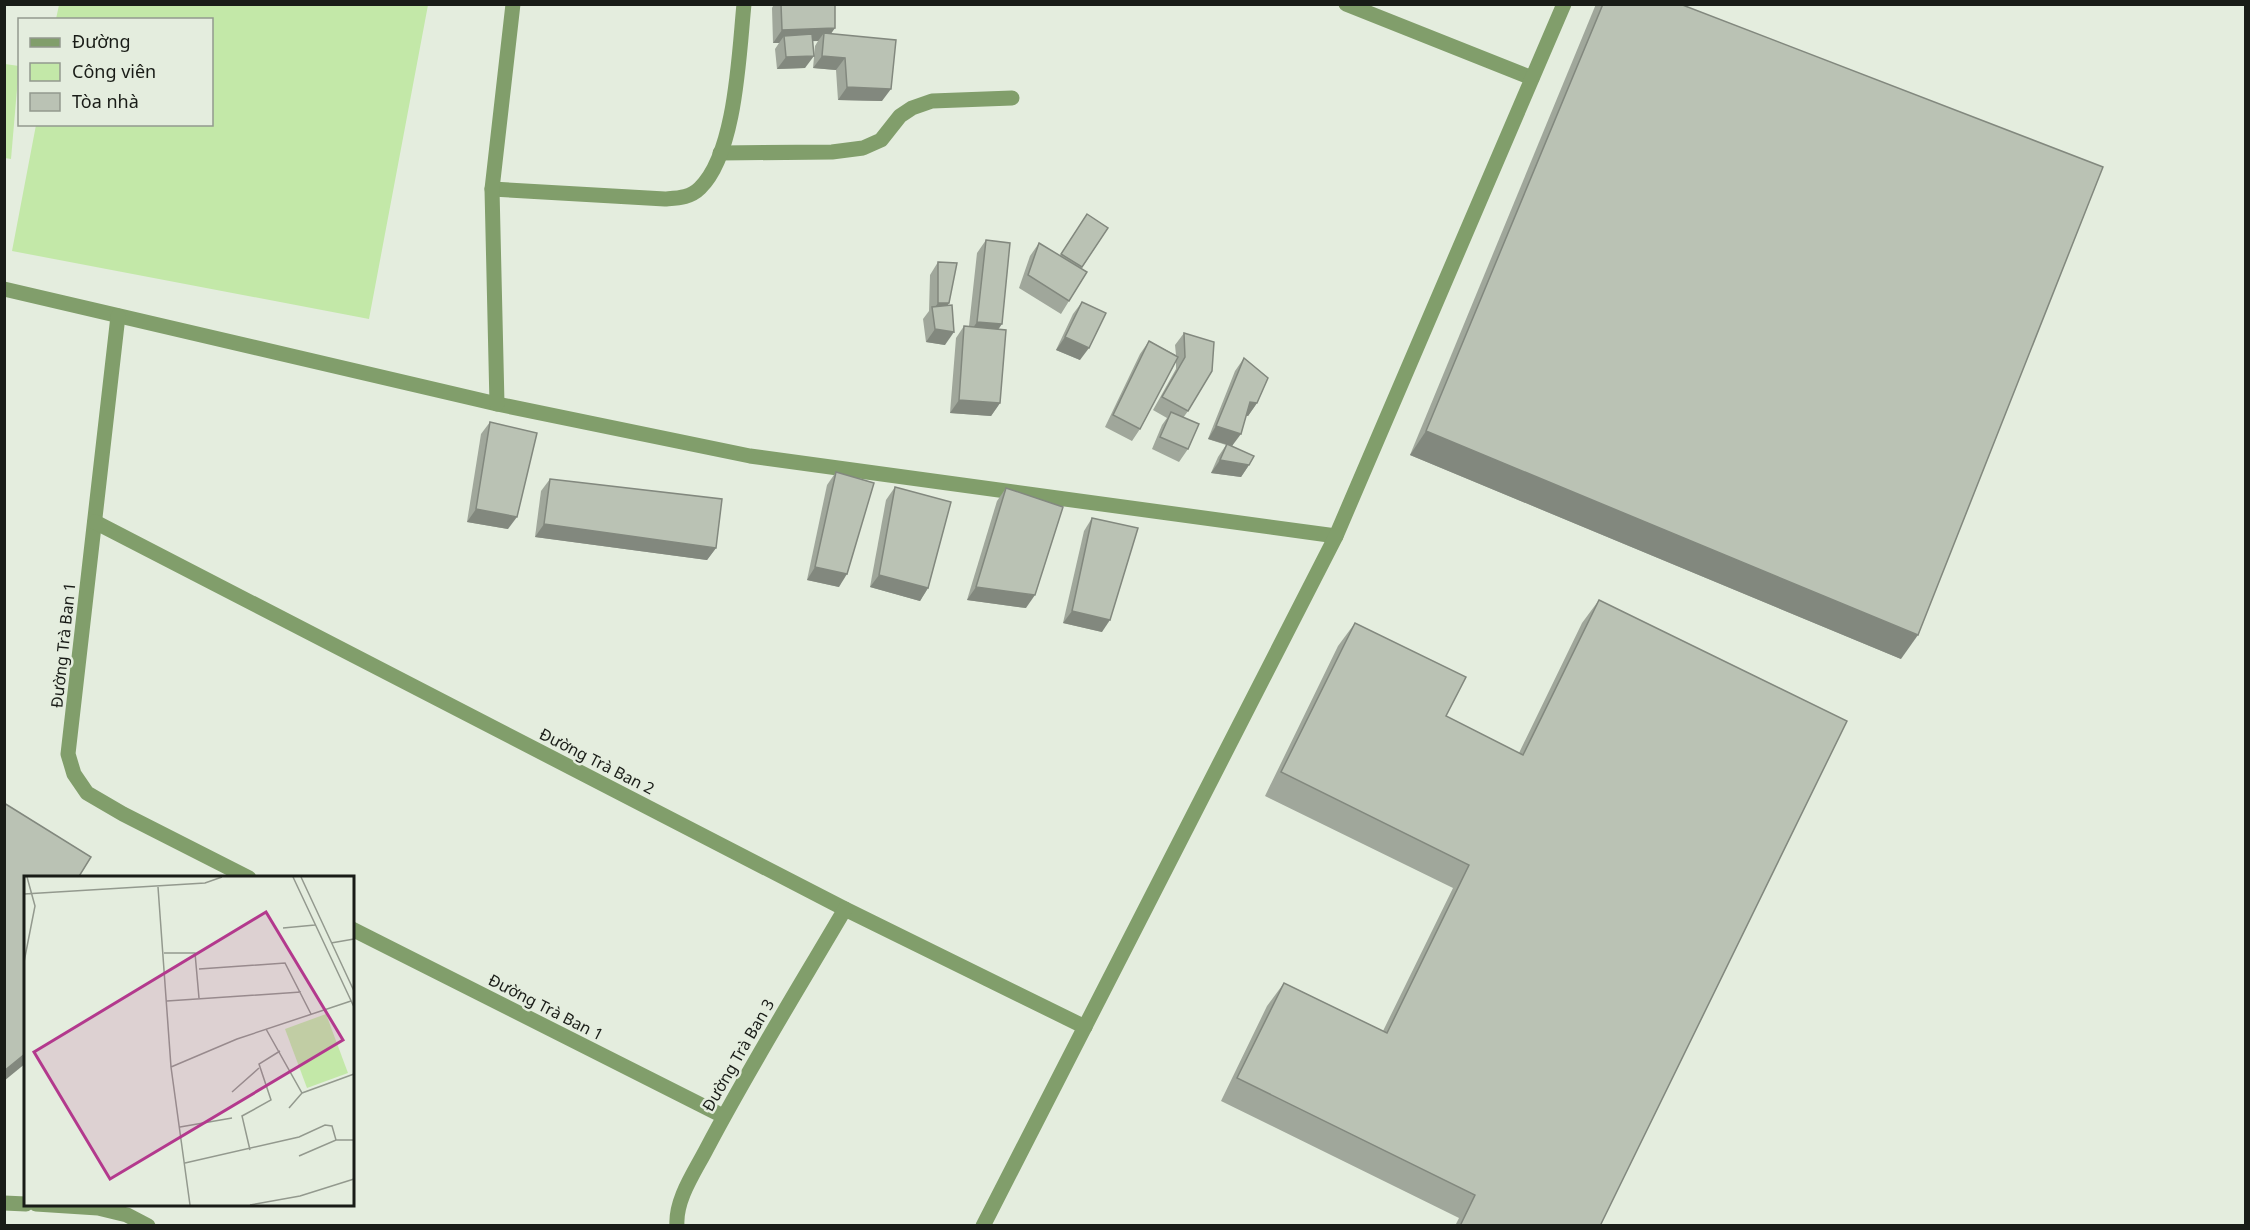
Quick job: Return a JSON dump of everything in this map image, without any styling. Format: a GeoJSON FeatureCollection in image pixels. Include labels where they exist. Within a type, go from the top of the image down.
{"type":"FeatureCollection","features":[{"type":"Feature","properties":{"kind":"street"},"geometry":{"type":"LineString","coordinates":[[497,404],[492,189],[513,4]]}},
{"type":"Feature","properties":{"kind":"street"},"geometry":{"type":"LineString","coordinates":[[492,189],[665,199],[686,197],[700,188],[720,153],[734,103],[744,4]]}},
{"type":"Feature","properties":{"kind":"street"},"geometry":{"type":"LineString","coordinates":[[1346,4],[1532,78]]}},
{"type":"Feature","properties":{"kind":"street"},"geometry":{"type":"LineString","coordinates":[[983,1226],[1336,536],[1564,4]]}},
{"type":"Feature","properties":{"kind":"street"},"geometry":{"type":"LineString","coordinates":[[720,153],[832,152],[863,148],[881,140],[900,116],[932,100],[1012,98]]}},
{"type":"Feature","properties":{"kind":"street"},"geometry":{"type":"LineString","coordinates":[[4,289],[497,404],[750,456],[1336,536]]}},
{"type":"Feature","properties":{"kind":"street","name":"Đường Trà Ban 1"},"geometry":{"type":"LineString","coordinates":[[118,316],[68,754],[74,774],[87,793],[123,814],[245,876]]}},
{"type":"Feature","properties":{"kind":"street","name":"Đường Trà Ban 2"},"geometry":{"type":"LineString","coordinates":[[95,522],[845,909],[1084,1027]]}},
{"type":"Feature","properties":{"kind":"street","name":"Đường Trà Ban 3"},"geometry":{"type":"LineString","coordinates":[[677,1226],[676,1213],[680,1203],[723,1116],[845,909]]}},
{"type":"Feature","properties":{"kind":"street","name":"Đường Trà Ban 1"},"geometry":{"type":"LineString","coordinates":[[354,930],[723,1116]]}},
{"type":"Feature","properties":{"kind":"street"},"geometry":{"type":"LineString","coordinates":[[4,1203],[24,1204]]}},
{"type":"Feature","properties":{"kind":"street"},"geometry":{"type":"LineString","coordinates":[[67,1206],[98,1208],[127,1215],[148,1226]]}},
{"type":"Feature","properties":{"kind":"green space"},"geometry":{"type":"Polygon","coordinates":[[[59,5],[428,5],[369,319],[12,251],[36,126],[213,126],[213,18],[56,18],[59,5]]]}},
{"type":"Feature","properties":{"kind":"green space"},"geometry":{"type":"Polygon","coordinates":[[[5,64],[18,66],[18,78],[11,159],[5,158],[5,64]]]}},
{"type":"Feature","properties":{"kind":"building"},"geometry":{"type":"Polygon","coordinates":[[[781,4],[835,4],[835,28],[782,30],[781,4]]]}},
{"type":"Feature","properties":{"kind":"building"},"geometry":{"type":"Polygon","coordinates":[[[1603,4],[1680,4],[2103,167],[1918,635],[1426,431],[1603,4]]]}},
{"type":"Feature","properties":{"kind":"building"},"geometry":{"type":"Polygon","coordinates":[[[824,33],[896,40],[891,89],[847,87],[845,58],[822,56],[824,33]]]}},
{"type":"Feature","properties":{"kind":"building"},"geometry":{"type":"Polygon","coordinates":[[[812,34],[814,56],[786,57],[784,36],[812,34]]]}},
{"type":"Feature","properties":{"kind":"building"},"geometry":{"type":"Polygon","coordinates":[[[1087,214],[1108,228],[1082,267],[1061,254],[1087,214]]]}},
{"type":"Feature","properties":{"kind":"building"},"geometry":{"type":"Polygon","coordinates":[[[986,240],[1010,243],[1002,324],[977,322],[986,240]]]}},
{"type":"Feature","properties":{"kind":"building"},"geometry":{"type":"Polygon","coordinates":[[[1039,243],[1087,272],[1069,301],[1028,275],[1039,243]]]}},
{"type":"Feature","properties":{"kind":"building"},"geometry":{"type":"Polygon","coordinates":[[[938,262],[957,263],[949,303],[938,303],[938,262]]]}},
{"type":"Feature","properties":{"kind":"building"},"geometry":{"type":"Polygon","coordinates":[[[1082,302],[1106,313],[1089,348],[1065,337],[1082,302]]]}},
{"type":"Feature","properties":{"kind":"building"},"geometry":{"type":"Polygon","coordinates":[[[952,305],[954,332],[935,329],[932,307],[952,305]]]}},
{"type":"Feature","properties":{"kind":"building"},"geometry":{"type":"Polygon","coordinates":[[[964,326],[1006,330],[1000,403],[959,400],[964,326]]]}},
{"type":"Feature","properties":{"kind":"building"},"geometry":{"type":"Polygon","coordinates":[[[1184,333],[1214,342],[1212,371],[1188,411],[1162,397],[1185,357],[1184,333]]]}},
{"type":"Feature","properties":{"kind":"building"},"geometry":{"type":"Polygon","coordinates":[[[1149,341],[1178,357],[1140,429],[1113,415],[1149,341]]]}},
{"type":"Feature","properties":{"kind":"building"},"geometry":{"type":"Polygon","coordinates":[[[1244,358],[1268,378],[1257,403],[1250,402],[1241,434],[1216,426],[1244,358]]]}},
{"type":"Feature","properties":{"kind":"building"},"geometry":{"type":"Polygon","coordinates":[[[1171,412],[1199,424],[1188,449],[1160,437],[1171,412]]]}},
{"type":"Feature","properties":{"kind":"building"},"geometry":{"type":"Polygon","coordinates":[[[490,422],[537,433],[517,517],[476,509],[490,422]]]}},
{"type":"Feature","properties":{"kind":"building"},"geometry":{"type":"Polygon","coordinates":[[[1227,444],[1254,456],[1249,465],[1220,460],[1227,444]]]}},
{"type":"Feature","properties":{"kind":"building"},"geometry":{"type":"Polygon","coordinates":[[[836,472],[874,483],[847,574],[815,567],[836,472]]]}},
{"type":"Feature","properties":{"kind":"building"},"geometry":{"type":"Polygon","coordinates":[[[550,479],[722,499],[716,548],[544,524],[550,479]]]}},
{"type":"Feature","properties":{"kind":"building"},"geometry":{"type":"Polygon","coordinates":[[[895,487],[951,502],[928,588],[879,575],[895,487]]]}},
{"type":"Feature","properties":{"kind":"building"},"geometry":{"type":"Polygon","coordinates":[[[1006,488],[1063,507],[1035,595],[976,587],[1006,488]]]}},
{"type":"Feature","properties":{"kind":"building"},"geometry":{"type":"Polygon","coordinates":[[[1092,518],[1138,528],[1110,620],[1072,611],[1092,518]]]}},
{"type":"Feature","properties":{"kind":"building"},"geometry":{"type":"Polygon","coordinates":[[[1599,600],[1847,721],[1600,1226],[1460,1226],[1475,1195],[1237,1078],[1284,983],[1387,1033],[1469,865],[1281,772],[1355,623],[1466,677],[1446,716],[1523,755],[1599,600]]]}},
{"type":"Feature","properties":{"kind":"building"},"geometry":{"type":"Polygon","coordinates":[[[4,803],[91,857],[79,876],[24,876],[24,1055],[4,1071],[4,803]]]}}]}
